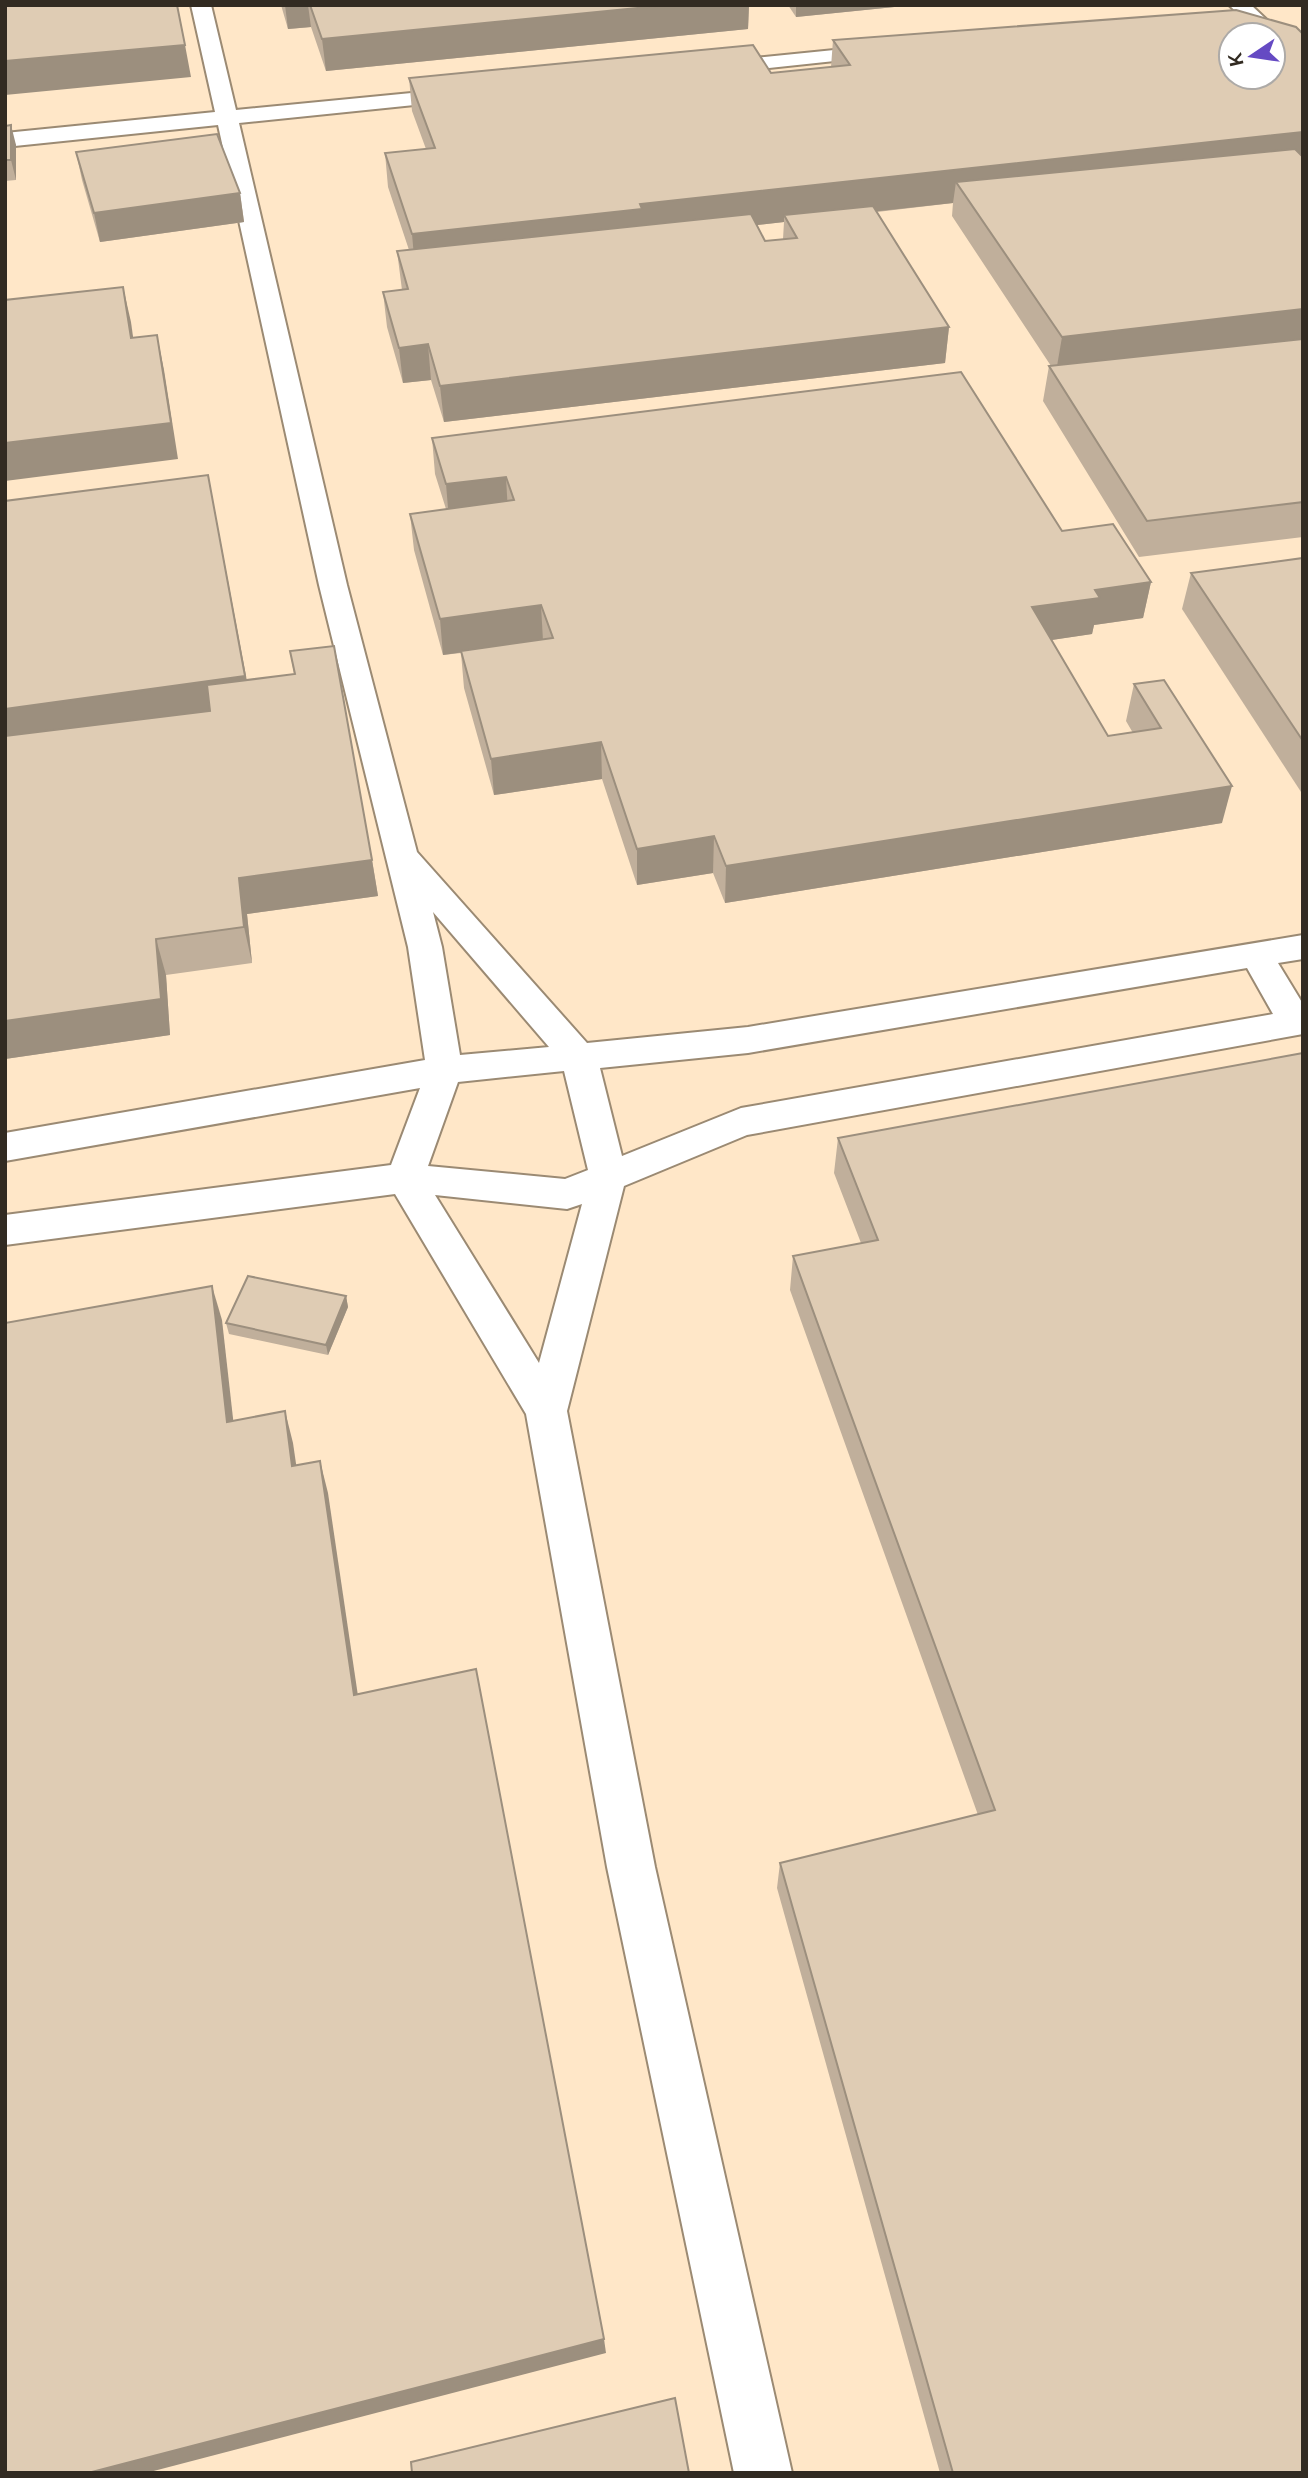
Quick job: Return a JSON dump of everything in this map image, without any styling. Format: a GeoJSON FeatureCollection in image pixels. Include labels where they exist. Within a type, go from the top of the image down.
{"type":"FeatureCollection","features":[{"type":"Feature","properties":{"kind":"street"},"geometry":{"type":"LineString","coordinates":[[201,5],[229,117],[333,585],[425,947],[444,1070],[405,1178]]}},
{"type":"Feature","properties":{"kind":"street"},"geometry":{"type":"LineString","coordinates":[[1287,47],[1293,52]]}},
{"type":"Feature","properties":{"kind":"street"},"geometry":{"type":"LineString","coordinates":[[688,71],[910,48]]}},
{"type":"Feature","properties":{"kind":"street"},"geometry":{"type":"LineString","coordinates":[[5,140],[479,92]]}},
{"type":"Feature","properties":{"kind":"street"},"geometry":{"type":"LineString","coordinates":[[402,854],[579,1057],[608,1177],[546,1411]]}},
{"type":"Feature","properties":{"kind":"street"},"geometry":{"type":"LineString","coordinates":[[5,1147],[444,1070],[748,1040],[1303,947]]}},
{"type":"Feature","properties":{"kind":"street"},"geometry":{"type":"LineString","coordinates":[[5,1230],[405,1178],[567,1194],[741,1122],[1299,1022],[1255,955]]}},
{"type":"Feature","properties":{"kind":"street"},"geometry":{"type":"LineString","coordinates":[[405,1178],[546,1411],[631,1867],[763,2473]]}},
{"type":"Feature","properties":{"kind":"shaded area"},"geometry":{"type":"Polygon","coordinates":[[[5,5],[1303,5],[1303,2473],[5,2473],[5,5]]]}},
{"type":"Feature","properties":{"kind":"building"},"geometry":{"type":"Polygon","coordinates":[[[5,5],[177,5],[185,45],[5,61],[5,5]]]}},
{"type":"Feature","properties":{"kind":"building"},"geometry":{"type":"Polygon","coordinates":[[[310,5],[668,5],[322,39],[310,5]]]}},
{"type":"Feature","properties":{"kind":"building"},"geometry":{"type":"Polygon","coordinates":[[[1236,10],[1275,21],[1217,21],[1217,91],[1287,91],[1287,24],[1296,27],[1303,34],[1303,132],[640,204],[642,209],[412,234],[385,153],[435,148],[409,78],[753,45],[771,73],[850,65],[833,40],[1236,10]]]}},
{"type":"Feature","properties":{"kind":"building"},"geometry":{"type":"Polygon","coordinates":[[[11,125],[11,160],[5,160],[5,126],[11,125]]]}},
{"type":"Feature","properties":{"kind":"building"},"geometry":{"type":"Polygon","coordinates":[[[217,134],[240,193],[94,213],[76,152],[217,134]]]}},
{"type":"Feature","properties":{"kind":"building"},"geometry":{"type":"Polygon","coordinates":[[[1295,149],[1303,157],[1303,309],[1062,337],[956,182],[1295,149]]]}},
{"type":"Feature","properties":{"kind":"building"},"geometry":{"type":"Polygon","coordinates":[[[873,206],[949,327],[440,386],[428,344],[399,348],[383,292],[408,289],[397,251],[751,214],[765,241],[797,238],[784,215],[873,206]]]}},
{"type":"Feature","properties":{"kind":"building"},"geometry":{"type":"Polygon","coordinates":[[[123,287],[131,338],[157,335],[171,423],[5,443],[5,300],[123,287]]]}},
{"type":"Feature","properties":{"kind":"building"},"geometry":{"type":"Polygon","coordinates":[[[1303,339],[1303,502],[1147,521],[1049,366],[1303,339]]]}},
{"type":"Feature","properties":{"kind":"building"},"geometry":{"type":"Polygon","coordinates":[[[961,372],[1062,531],[1113,524],[1151,582],[1095,590],[1100,598],[1032,607],[1108,736],[1161,728],[1134,684],[1164,680],[1232,786],[726,866],[714,836],[637,849],[601,742],[491,759],[461,651],[553,638],[541,605],[440,619],[410,514],[514,500],[506,477],[446,484],[432,438],[961,372]]]}},
{"type":"Feature","properties":{"kind":"building"},"geometry":{"type":"Polygon","coordinates":[[[208,475],[245,676],[5,709],[5,501],[208,475]]]}},
{"type":"Feature","properties":{"kind":"building"},"geometry":{"type":"Polygon","coordinates":[[[1303,558],[1303,741],[1191,573],[1303,558]]]}},
{"type":"Feature","properties":{"kind":"building"},"geometry":{"type":"Polygon","coordinates":[[[334,646],[372,860],[239,878],[244,927],[156,939],[161,999],[5,1021],[5,736],[210,711],[207,685],[295,674],[290,651],[334,646]]]}},
{"type":"Feature","properties":{"kind":"building"},"geometry":{"type":"Polygon","coordinates":[[[1303,1053],[1303,2473],[953,2473],[780,1863],[995,1810],[793,1256],[878,1240],[838,1138],[1303,1053]]]}},
{"type":"Feature","properties":{"kind":"building"},"geometry":{"type":"Polygon","coordinates":[[[248,1276],[346,1296],[326,1345],[226,1323],[248,1276]]]}},
{"type":"Feature","properties":{"kind":"building"},"geometry":{"type":"Polygon","coordinates":[[[212,1286],[227,1422],[285,1411],[292,1466],[320,1461],[354,1695],[476,1669],[604,2339],[88,2473],[5,2473],[5,1323],[212,1286]]]}},
{"type":"Feature","properties":{"kind":"building"},"geometry":{"type":"Polygon","coordinates":[[[675,2398],[689,2473],[412,2473],[411,2462],[675,2398]]]}}]}
